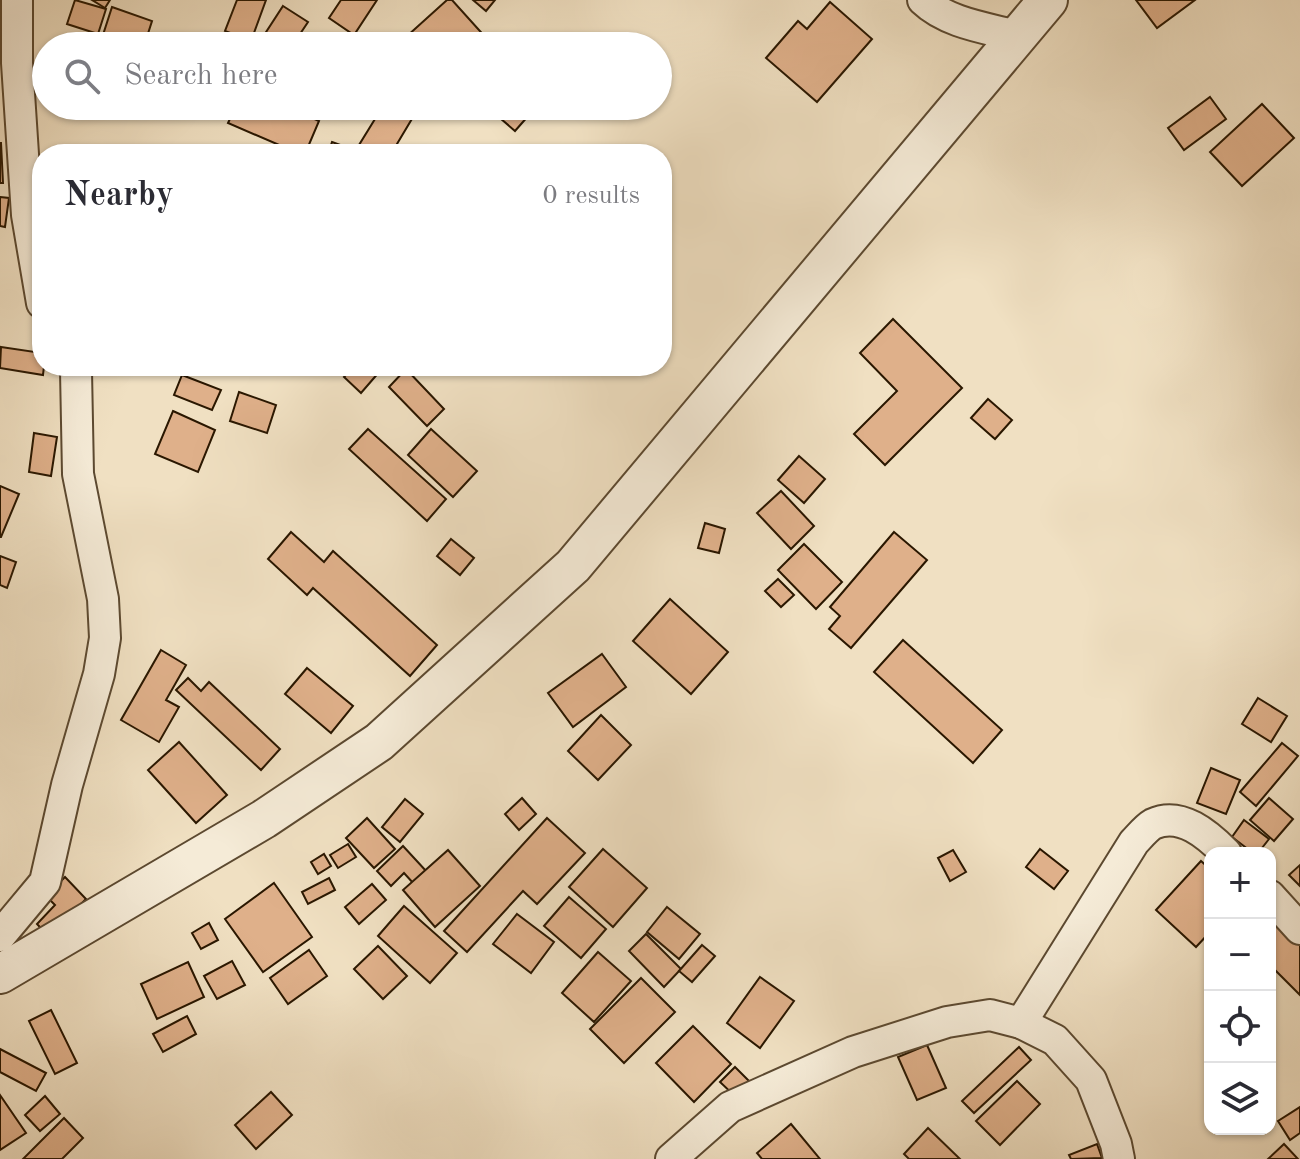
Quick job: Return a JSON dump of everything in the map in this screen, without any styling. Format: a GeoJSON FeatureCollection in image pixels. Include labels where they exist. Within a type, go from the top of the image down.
{"type":"FeatureCollection","features":[{"type":"Feature","properties":{"kind":"street"},"geometry":{"type":"LineString","coordinates":[[17,0],[17,63],[27,215],[32,244]]}},
{"type":"Feature","properties":{"kind":"street"},"geometry":{"type":"LineString","coordinates":[[923,0],[956,20],[1017,36]]}},
{"type":"Feature","properties":{"kind":"street"},"geometry":{"type":"LineString","coordinates":[[0,974],[264,819],[379,742],[573,566],[1048,0]]}},
{"type":"Feature","properties":{"kind":"street"},"geometry":{"type":"LineString","coordinates":[[0,936],[45,882],[67,785],[99,674],[105,638],[103,599],[78,474],[76,376]]}},
{"type":"Feature","properties":{"kind":"street"},"geometry":{"type":"LineString","coordinates":[[1021,1023],[1134,842],[1153,824],[1171,821],[1189,824],[1220,847]]}},
{"type":"Feature","properties":{"kind":"street"},"geometry":{"type":"LineString","coordinates":[[1276,903],[1300,929]]}},
{"type":"Feature","properties":{"kind":"street"},"geometry":{"type":"LineString","coordinates":[[671,1159],[730,1107],[853,1052],[947,1022],[990,1015],[1021,1023],[1055,1040],[1091,1080],[1119,1159]]}},
{"type":"Feature","properties":{"kind":"building"},"geometry":{"type":"Polygon","coordinates":[[[75,0],[106,9],[99,32],[67,24],[75,0]]]}},
{"type":"Feature","properties":{"kind":"building"},"geometry":{"type":"Polygon","coordinates":[[[92,0],[110,0],[105,8],[92,0]]]}},
{"type":"Feature","properties":{"kind":"building"},"geometry":{"type":"Polygon","coordinates":[[[237,0],[266,0],[254,32],[225,31],[237,0]]]}},
{"type":"Feature","properties":{"kind":"building"},"geometry":{"type":"Polygon","coordinates":[[[341,0],[377,0],[356,32],[350,32],[329,18],[341,0]]]}},
{"type":"Feature","properties":{"kind":"building"},"geometry":{"type":"Polygon","coordinates":[[[447,0],[452,0],[481,32],[412,32],[447,0]]]}},
{"type":"Feature","properties":{"kind":"building"},"geometry":{"type":"Polygon","coordinates":[[[473,0],[495,0],[486,11],[473,0]]]}},
{"type":"Feature","properties":{"kind":"building"},"geometry":{"type":"Polygon","coordinates":[[[1136,0],[1195,0],[1157,28],[1136,0]]]}},
{"type":"Feature","properties":{"kind":"building"},"geometry":{"type":"Polygon","coordinates":[[[830,2],[872,39],[817,102],[766,58],[798,21],[807,29],[830,2]]]}},
{"type":"Feature","properties":{"kind":"building"},"geometry":{"type":"Polygon","coordinates":[[[283,6],[308,22],[301,32],[266,32],[283,6]]]}},
{"type":"Feature","properties":{"kind":"building"},"geometry":{"type":"Polygon","coordinates":[[[112,7],[152,21],[148,32],[104,32],[112,7]]]}},
{"type":"Feature","properties":{"kind":"building"},"geometry":{"type":"Polygon","coordinates":[[[1210,97],[1226,119],[1184,150],[1168,128],[1210,97]]]}},
{"type":"Feature","properties":{"kind":"building"},"geometry":{"type":"Polygon","coordinates":[[[1262,104],[1294,138],[1242,186],[1210,152],[1262,104]]]}},
{"type":"Feature","properties":{"kind":"building"},"geometry":{"type":"Polygon","coordinates":[[[229,120],[319,121],[309,144],[277,144],[228,123],[229,120]]]}},
{"type":"Feature","properties":{"kind":"building"},"geometry":{"type":"Polygon","coordinates":[[[374,120],[411,120],[397,144],[360,144],[374,120]]]}},
{"type":"Feature","properties":{"kind":"building"},"geometry":{"type":"Polygon","coordinates":[[[502,120],[525,120],[515,131],[502,120]]]}},
{"type":"Feature","properties":{"kind":"building"},"geometry":{"type":"Polygon","coordinates":[[[1,143],[3,183],[0,183],[1,143]]]}},
{"type":"Feature","properties":{"kind":"building"},"geometry":{"type":"Polygon","coordinates":[[[0,197],[9,198],[5,227],[0,226],[0,197]]]}},
{"type":"Feature","properties":{"kind":"building"},"geometry":{"type":"Polygon","coordinates":[[[893,319],[962,388],[885,465],[854,434],[897,391],[860,353],[893,319]]]}},
{"type":"Feature","properties":{"kind":"building"},"geometry":{"type":"Polygon","coordinates":[[[1,347],[32,352],[32,373],[0,368],[1,347]]]}},
{"type":"Feature","properties":{"kind":"building"},"geometry":{"type":"Polygon","coordinates":[[[182,376],[221,390],[212,410],[174,395],[182,376]]]}},
{"type":"Feature","properties":{"kind":"building"},"geometry":{"type":"Polygon","coordinates":[[[345,376],[376,376],[361,393],[345,376]]]}},
{"type":"Feature","properties":{"kind":"building"},"geometry":{"type":"Polygon","coordinates":[[[399,376],[413,376],[444,409],[427,426],[389,387],[399,376]]]}},
{"type":"Feature","properties":{"kind":"building"},"geometry":{"type":"Polygon","coordinates":[[[239,392],[276,405],[267,433],[230,421],[239,392]]]}},
{"type":"Feature","properties":{"kind":"building"},"geometry":{"type":"Polygon","coordinates":[[[988,399],[1012,420],[995,439],[971,418],[988,399]]]}},
{"type":"Feature","properties":{"kind":"building"},"geometry":{"type":"Polygon","coordinates":[[[173,411],[215,430],[198,472],[155,454],[173,411]]]}},
{"type":"Feature","properties":{"kind":"building"},"geometry":{"type":"Polygon","coordinates":[[[368,429],[446,499],[427,521],[349,449],[368,429]]]}},
{"type":"Feature","properties":{"kind":"building"},"geometry":{"type":"Polygon","coordinates":[[[431,429],[477,471],[453,497],[408,455],[431,429]]]}},
{"type":"Feature","properties":{"kind":"building"},"geometry":{"type":"Polygon","coordinates":[[[34,433],[57,437],[51,476],[29,472],[34,433]]]}},
{"type":"Feature","properties":{"kind":"building"},"geometry":{"type":"Polygon","coordinates":[[[799,456],[825,479],[804,503],[778,480],[799,456]]]}},
{"type":"Feature","properties":{"kind":"building"},"geometry":{"type":"Polygon","coordinates":[[[0,486],[19,494],[1,537],[0,537],[0,486]]]}},
{"type":"Feature","properties":{"kind":"building"},"geometry":{"type":"Polygon","coordinates":[[[781,491],[814,526],[791,549],[757,513],[781,491]]]}},
{"type":"Feature","properties":{"kind":"building"},"geometry":{"type":"Polygon","coordinates":[[[705,523],[725,529],[719,553],[698,548],[705,523]]]}},
{"type":"Feature","properties":{"kind":"building"},"geometry":{"type":"Polygon","coordinates":[[[291,532],[324,562],[333,551],[437,645],[410,676],[313,588],[307,595],[268,559],[291,532]]]}},
{"type":"Feature","properties":{"kind":"building"},"geometry":{"type":"Polygon","coordinates":[[[894,532],[927,560],[851,648],[829,629],[840,616],[830,607],[894,532]]]}},
{"type":"Feature","properties":{"kind":"building"},"geometry":{"type":"Polygon","coordinates":[[[451,539],[474,558],[460,575],[437,556],[451,539]]]}},
{"type":"Feature","properties":{"kind":"building"},"geometry":{"type":"Polygon","coordinates":[[[804,544],[842,582],[816,609],[778,570],[804,544]]]}},
{"type":"Feature","properties":{"kind":"building"},"geometry":{"type":"Polygon","coordinates":[[[0,556],[16,562],[7,588],[0,585],[0,556]]]}},
{"type":"Feature","properties":{"kind":"building"},"geometry":{"type":"Polygon","coordinates":[[[778,579],[794,595],[781,607],[765,591],[778,579]]]}},
{"type":"Feature","properties":{"kind":"building"},"geometry":{"type":"Polygon","coordinates":[[[670,599],[728,652],[691,694],[633,641],[670,599]]]}},
{"type":"Feature","properties":{"kind":"building"},"geometry":{"type":"Polygon","coordinates":[[[903,640],[1002,730],[973,763],[874,672],[903,640]]]}},
{"type":"Feature","properties":{"kind":"building"},"geometry":{"type":"Polygon","coordinates":[[[161,650],[186,665],[166,700],[179,707],[159,742],[121,720],[161,650]]]}},
{"type":"Feature","properties":{"kind":"building"},"geometry":{"type":"Polygon","coordinates":[[[602,654],[626,687],[573,727],[548,693],[602,654]]]}},
{"type":"Feature","properties":{"kind":"building"},"geometry":{"type":"Polygon","coordinates":[[[307,668],[353,706],[331,733],[285,694],[307,668]]]}},
{"type":"Feature","properties":{"kind":"building"},"geometry":{"type":"Polygon","coordinates":[[[188,678],[201,691],[209,682],[280,749],[261,770],[176,690],[188,678]]]}},
{"type":"Feature","properties":{"kind":"building"},"geometry":{"type":"Polygon","coordinates":[[[1258,698],[1287,716],[1271,742],[1242,724],[1258,698]]]}},
{"type":"Feature","properties":{"kind":"building"},"geometry":{"type":"Polygon","coordinates":[[[601,715],[631,745],[598,780],[568,751],[601,715]]]}},
{"type":"Feature","properties":{"kind":"building"},"geometry":{"type":"Polygon","coordinates":[[[179,742],[227,795],[196,823],[148,770],[179,742]]]}},
{"type":"Feature","properties":{"kind":"building"},"geometry":{"type":"Polygon","coordinates":[[[1282,743],[1298,756],[1256,806],[1240,792],[1282,743]]]}},
{"type":"Feature","properties":{"kind":"building"},"geometry":{"type":"Polygon","coordinates":[[[1211,768],[1240,780],[1226,814],[1197,803],[1211,768]]]}},
{"type":"Feature","properties":{"kind":"building"},"geometry":{"type":"Polygon","coordinates":[[[522,798],[536,814],[519,830],[505,814],[522,798]]]}},
{"type":"Feature","properties":{"kind":"building"},"geometry":{"type":"Polygon","coordinates":[[[1269,798],[1293,819],[1274,841],[1250,820],[1269,798]]]}},
{"type":"Feature","properties":{"kind":"building"},"geometry":{"type":"Polygon","coordinates":[[[405,799],[423,814],[400,842],[382,827],[405,799]]]}},
{"type":"Feature","properties":{"kind":"building"},"geometry":{"type":"Polygon","coordinates":[[[367,818],[395,849],[374,868],[346,838],[367,818]]]}},
{"type":"Feature","properties":{"kind":"building"},"geometry":{"type":"Polygon","coordinates":[[[547,818],[585,853],[537,904],[523,891],[467,952],[444,931],[547,818]]]}},
{"type":"Feature","properties":{"kind":"building"},"geometry":{"type":"Polygon","coordinates":[[[1244,820],[1269,839],[1263,847],[1245,847],[1232,837],[1244,820]]]}},
{"type":"Feature","properties":{"kind":"building"},"geometry":{"type":"Polygon","coordinates":[[[348,844],[356,857],[338,868],[330,855],[348,844]]]}},
{"type":"Feature","properties":{"kind":"building"},"geometry":{"type":"Polygon","coordinates":[[[403,846],[427,872],[414,884],[404,873],[391,886],[377,871],[403,846]]]}},
{"type":"Feature","properties":{"kind":"building"},"geometry":{"type":"Polygon","coordinates":[[[603,849],[647,888],[613,927],[569,887],[603,849]]]}},
{"type":"Feature","properties":{"kind":"building"},"geometry":{"type":"Polygon","coordinates":[[[1040,849],[1068,871],[1054,889],[1026,867],[1040,849]]]}},
{"type":"Feature","properties":{"kind":"building"},"geometry":{"type":"Polygon","coordinates":[[[448,850],[480,886],[435,927],[403,890],[448,850]]]}},
{"type":"Feature","properties":{"kind":"building"},"geometry":{"type":"Polygon","coordinates":[[[953,850],[966,872],[950,881],[938,858],[953,850]]]}},
{"type":"Feature","properties":{"kind":"building"},"geometry":{"type":"Polygon","coordinates":[[[324,854],[331,866],[318,874],[311,862],[324,854]]]}},
{"type":"Feature","properties":{"kind":"building"},"geometry":{"type":"Polygon","coordinates":[[[1201,861],[1204,864],[1204,938],[1196,947],[1156,910],[1201,861]]]}},
{"type":"Feature","properties":{"kind":"building"},"geometry":{"type":"Polygon","coordinates":[[[1300,865],[1300,886],[1289,875],[1300,865]]]}},
{"type":"Feature","properties":{"kind":"building"},"geometry":{"type":"Polygon","coordinates":[[[65,877],[86,899],[49,937],[37,924],[55,905],[46,896],[65,877]]]}},
{"type":"Feature","properties":{"kind":"building"},"geometry":{"type":"Polygon","coordinates":[[[329,878],[335,890],[308,904],[302,892],[329,878]]]}},
{"type":"Feature","properties":{"kind":"building"},"geometry":{"type":"Polygon","coordinates":[[[274,883],[312,937],[263,972],[225,919],[274,883]]]}},
{"type":"Feature","properties":{"kind":"building"},"geometry":{"type":"Polygon","coordinates":[[[372,884],[386,900],[359,924],[345,907],[372,884]]]}},
{"type":"Feature","properties":{"kind":"building"},"geometry":{"type":"Polygon","coordinates":[[[569,897],[606,929],[581,958],[544,926],[569,897]]]}},
{"type":"Feature","properties":{"kind":"building"},"geometry":{"type":"Polygon","coordinates":[[[404,906],[457,953],[430,983],[378,936],[404,906]]]}},
{"type":"Feature","properties":{"kind":"building"},"geometry":{"type":"Polygon","coordinates":[[[667,907],[700,934],[679,959],[647,932],[667,907]]]}},
{"type":"Feature","properties":{"kind":"building"},"geometry":{"type":"Polygon","coordinates":[[[1276,912],[1300,936],[1300,995],[1276,971],[1276,912]]]}},
{"type":"Feature","properties":{"kind":"building"},"geometry":{"type":"Polygon","coordinates":[[[517,914],[554,942],[531,973],[493,944],[517,914]]]}},
{"type":"Feature","properties":{"kind":"building"},"geometry":{"type":"Polygon","coordinates":[[[209,923],[218,940],[201,949],[192,933],[209,923]]]}},
{"type":"Feature","properties":{"kind":"building"},"geometry":{"type":"Polygon","coordinates":[[[646,934],[681,969],[664,987],[629,951],[646,934]]]}},
{"type":"Feature","properties":{"kind":"building"},"geometry":{"type":"Polygon","coordinates":[[[702,945],[715,956],[692,982],[679,971],[702,945]]]}},
{"type":"Feature","properties":{"kind":"building"},"geometry":{"type":"Polygon","coordinates":[[[378,946],[407,976],[383,999],[354,969],[378,946]]]}},
{"type":"Feature","properties":{"kind":"building"},"geometry":{"type":"Polygon","coordinates":[[[309,950],[327,976],[288,1004],[270,978],[309,950]]]}},
{"type":"Feature","properties":{"kind":"building"},"geometry":{"type":"Polygon","coordinates":[[[598,952],[631,981],[594,1022],[562,993],[598,952]]]}},
{"type":"Feature","properties":{"kind":"building"},"geometry":{"type":"Polygon","coordinates":[[[232,961],[245,985],[217,999],[204,976],[232,961]]]}},
{"type":"Feature","properties":{"kind":"building"},"geometry":{"type":"Polygon","coordinates":[[[188,962],[204,997],[157,1019],[141,984],[188,962]]]}},
{"type":"Feature","properties":{"kind":"building"},"geometry":{"type":"Polygon","coordinates":[[[760,977],[794,1001],[760,1048],[727,1023],[760,977]]]}},
{"type":"Feature","properties":{"kind":"building"},"geometry":{"type":"Polygon","coordinates":[[[641,978],[675,1012],[624,1063],[590,1029],[641,978]]]}},
{"type":"Feature","properties":{"kind":"building"},"geometry":{"type":"Polygon","coordinates":[[[51,1010],[77,1063],[55,1074],[29,1021],[51,1010]]]}},
{"type":"Feature","properties":{"kind":"building"},"geometry":{"type":"Polygon","coordinates":[[[187,1016],[196,1034],[163,1052],[153,1034],[187,1016]]]}},
{"type":"Feature","properties":{"kind":"building"},"geometry":{"type":"Polygon","coordinates":[[[693,1026],[731,1064],[694,1102],[656,1063],[693,1026]]]}},
{"type":"Feature","properties":{"kind":"building"},"geometry":{"type":"Polygon","coordinates":[[[927,1045],[946,1088],[917,1100],[898,1057],[927,1045]]]}},
{"type":"Feature","properties":{"kind":"building"},"geometry":{"type":"Polygon","coordinates":[[[1019,1047],[1031,1060],[974,1113],[962,1101],[1019,1047]]]}},
{"type":"Feature","properties":{"kind":"building"},"geometry":{"type":"Polygon","coordinates":[[[0,1049],[46,1073],[36,1091],[0,1072],[0,1049]]]}},
{"type":"Feature","properties":{"kind":"building"},"geometry":{"type":"Polygon","coordinates":[[[735,1067],[754,1086],[739,1100],[720,1082],[735,1067]]]}},
{"type":"Feature","properties":{"kind":"building"},"geometry":{"type":"Polygon","coordinates":[[[1017,1081],[1040,1104],[1000,1145],[976,1121],[1017,1081]]]}},
{"type":"Feature","properties":{"kind":"building"},"geometry":{"type":"Polygon","coordinates":[[[271,1092],[292,1115],[256,1149],[235,1125],[271,1092]]]}},
{"type":"Feature","properties":{"kind":"building"},"geometry":{"type":"Polygon","coordinates":[[[0,1095],[26,1133],[0,1150],[0,1095]]]}},
{"type":"Feature","properties":{"kind":"building"},"geometry":{"type":"Polygon","coordinates":[[[45,1096],[60,1114],[40,1131],[25,1115],[45,1096]]]}},
{"type":"Feature","properties":{"kind":"building"},"geometry":{"type":"Polygon","coordinates":[[[1300,1107],[1300,1133],[1290,1140],[1278,1121],[1300,1107]]]}},
{"type":"Feature","properties":{"kind":"building"},"geometry":{"type":"Polygon","coordinates":[[[64,1118],[83,1138],[62,1159],[23,1159],[64,1118]]]}},
{"type":"Feature","properties":{"kind":"building"},"geometry":{"type":"Polygon","coordinates":[[[791,1124],[820,1159],[762,1159],[757,1153],[791,1124]]]}},
{"type":"Feature","properties":{"kind":"building"},"geometry":{"type":"Polygon","coordinates":[[[928,1128],[960,1159],[909,1159],[904,1154],[928,1128]]]}},
{"type":"Feature","properties":{"kind":"building"},"geometry":{"type":"Polygon","coordinates":[[[1097,1144],[1102,1158],[1071,1159],[1069,1155],[1097,1144]]]}},
{"type":"Feature","properties":{"kind":"building"},"geometry":{"type":"Polygon","coordinates":[[[1284,1144],[1298,1159],[1268,1159],[1284,1144]]]}}]}
